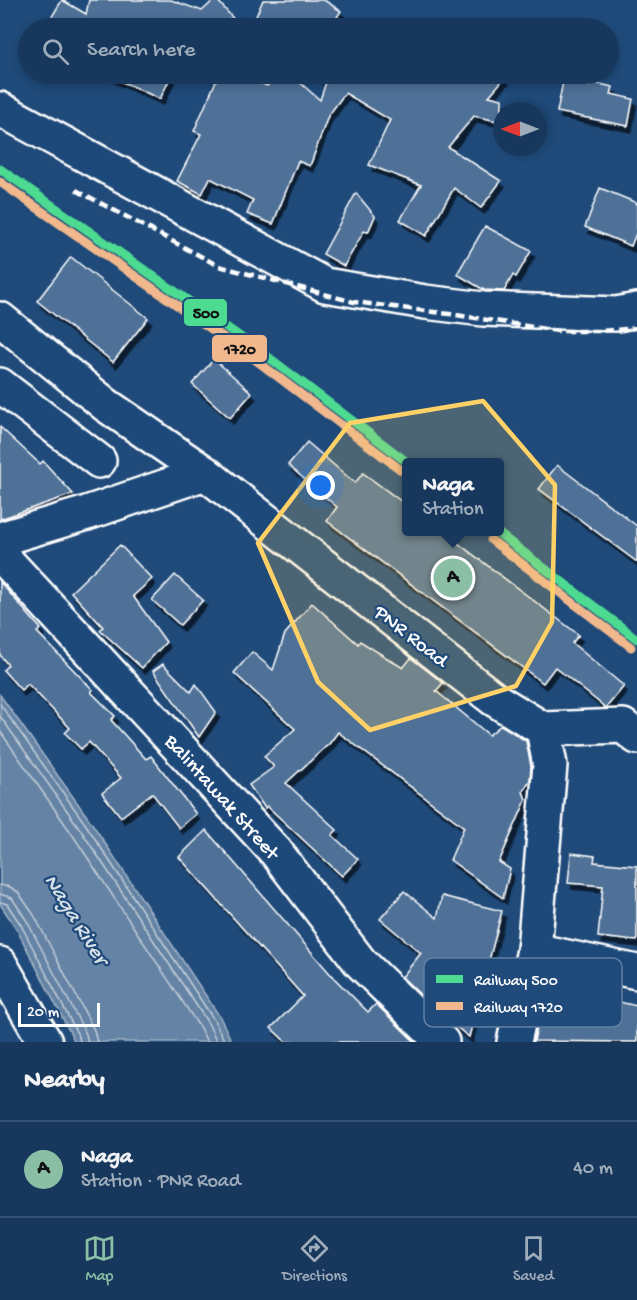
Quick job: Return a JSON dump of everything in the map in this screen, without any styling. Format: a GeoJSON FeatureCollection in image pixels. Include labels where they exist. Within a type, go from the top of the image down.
{"type":"FeatureCollection","features":[{"type":"Feature","properties":{"kind":"street"},"geometry":{"type":"LineString","coordinates":[[0,109],[326,285],[483,309],[617,314],[637,310]]}},
{"type":"Feature","properties":{"kind":"street","name":"PNR Road"},"geometry":{"type":"LineString","coordinates":[[0,319],[106,405],[205,474],[494,699],[543,729]]}},
{"type":"Feature","properties":{"kind":"street"},"geometry":{"type":"LineString","coordinates":[[0,385],[99,462]]}},
{"type":"Feature","properties":{"kind":"street"},"geometry":{"type":"LineString","coordinates":[[87,513],[99,462],[106,405]]}},
{"type":"Feature","properties":{"kind":"street"},"geometry":{"type":"LineString","coordinates":[[0,539],[205,474]]}},
{"type":"Feature","properties":{"kind":"street","name":"Balintawak Street"},"geometry":{"type":"LineString","coordinates":[[0,554],[276,852],[360,962],[424,1024]]}},
{"type":"Feature","properties":{"kind":"street"},"geometry":{"type":"LineString","coordinates":[[532,958],[550,765],[543,729],[623,726],[637,737]]}},
{"type":"Feature","properties":{"kind":"street"},"geometry":{"type":"LineString","coordinates":[[534,950],[571,958]]}},
{"type":"Feature","properties":{"kind":"street"},"geometry":{"type":"LineString","coordinates":[[0,964],[45,1042]]}},
{"type":"Feature","properties":{"kind":"street"},"geometry":{"type":"LineString","coordinates":[[622,969],[637,972]]}},
{"type":"Feature","properties":{"kind":"street","name":"Balintawak Street"},"geometry":{"type":"LineString","coordinates":[[427,1027],[442,1042]]}},
{"type":"Feature","properties":{"kind":"street"},"geometry":{"type":"LineString","coordinates":[[514,1042],[517,1027]]}},
{"type":"Feature","properties":{"kind":"highlighted area"},"geometry":{"type":"Polygon","coordinates":[[[483,401],[555,485],[552,622],[516,686],[370,730],[318,682],[258,543],[350,423],[483,401]]]}},
{"type":"Feature","properties":{"kind":"water","name":"Naga River"},"geometry":{"type":"Polygon","coordinates":[[[0,695],[91,822],[220,1017],[232,1042],[75,1042],[16,928],[0,904],[0,695]]]}},
{"type":"Feature","properties":{"kind":"building"},"geometry":{"type":"Polygon","coordinates":[[[62,0],[86,14],[89,0],[171,0],[202,11],[217,0],[233,18],[51,18],[62,0]]]}},
{"type":"Feature","properties":{"kind":"building"},"geometry":{"type":"Polygon","coordinates":[[[263,0],[324,0],[341,11],[336,18],[255,18],[263,0]]]}},
{"type":"Feature","properties":{"kind":"building"},"geometry":{"type":"Polygon","coordinates":[[[127,84],[167,84],[160,99],[127,84]]]}},
{"type":"Feature","properties":{"kind":"building"},"geometry":{"type":"Polygon","coordinates":[[[215,84],[263,84],[267,86],[269,84],[302,84],[320,100],[325,84],[499,84],[489,96],[502,99],[502,102],[493,102],[493,120],[474,116],[448,147],[501,181],[481,208],[454,188],[426,236],[400,220],[421,185],[369,165],[390,120],[345,93],[328,116],[310,166],[298,161],[273,224],[247,214],[253,200],[210,178],[202,194],[177,181],[201,134],[194,131],[215,84]]]}},
{"type":"Feature","properties":{"kind":"building"},"geometry":{"type":"Polygon","coordinates":[[[562,84],[590,86],[590,84],[600,84],[613,87],[611,94],[633,99],[628,126],[557,112],[562,84]]]}},
{"type":"Feature","properties":{"kind":"building"},"geometry":{"type":"Polygon","coordinates":[[[600,188],[637,203],[637,231],[631,246],[585,227],[600,188]]]}},
{"type":"Feature","properties":{"kind":"building"},"geometry":{"type":"Polygon","coordinates":[[[356,193],[375,216],[368,232],[364,231],[344,266],[323,254],[356,193]]]}},
{"type":"Feature","properties":{"kind":"building"},"geometry":{"type":"Polygon","coordinates":[[[485,226],[531,251],[516,277],[513,275],[504,291],[484,290],[457,274],[485,226]]]}},
{"type":"Feature","properties":{"kind":"building"},"geometry":{"type":"Polygon","coordinates":[[[71,257],[148,318],[113,362],[37,301],[71,257]]]}},
{"type":"Feature","properties":{"kind":"building"},"geometry":{"type":"Polygon","coordinates":[[[214,359],[252,393],[230,418],[192,384],[214,359]]]}},
{"type":"Feature","properties":{"kind":"building"},"geometry":{"type":"Polygon","coordinates":[[[0,427],[40,464],[43,461],[73,494],[0,519],[0,427]]]}},
{"type":"Feature","properties":{"kind":"building"},"geometry":{"type":"Polygon","coordinates":[[[307,442],[355,483],[363,473],[402,502],[402,536],[449,536],[579,635],[572,643],[624,686],[606,708],[555,667],[543,683],[327,521],[337,507],[288,465],[307,442]]]}},
{"type":"Feature","properties":{"kind":"building"},"geometry":{"type":"Polygon","coordinates":[[[557,465],[637,526],[637,562],[539,489],[557,465]]]}},
{"type":"Feature","properties":{"kind":"building"},"geometry":{"type":"Polygon","coordinates":[[[120,545],[152,579],[133,596],[166,642],[142,668],[100,630],[103,627],[71,592],[120,545]]]}},
{"type":"Feature","properties":{"kind":"building"},"geometry":{"type":"Polygon","coordinates":[[[175,575],[203,600],[180,625],[152,600],[175,575]]]}},
{"type":"Feature","properties":{"kind":"building"},"geometry":{"type":"Polygon","coordinates":[[[0,582],[41,629],[37,632],[115,716],[111,720],[146,759],[151,756],[196,814],[179,828],[152,793],[121,817],[102,793],[121,778],[89,742],[81,749],[65,733],[70,728],[28,684],[21,690],[3,670],[8,665],[0,655],[0,582]]]}},
{"type":"Feature","properties":{"kind":"building"},"geometry":{"type":"Polygon","coordinates":[[[312,603],[358,644],[360,641],[403,668],[411,658],[443,683],[436,691],[489,735],[501,725],[526,741],[531,766],[530,780],[523,791],[526,800],[499,862],[510,869],[503,898],[450,860],[464,827],[338,732],[329,744],[286,783],[337,830],[332,835],[358,859],[342,876],[267,806],[265,808],[249,785],[274,767],[264,756],[295,729],[234,673],[252,652],[273,670],[285,634],[312,603]]]}},
{"type":"Feature","properties":{"kind":"building"},"geometry":{"type":"Polygon","coordinates":[[[163,664],[191,692],[196,684],[216,712],[199,737],[153,671],[163,664]]]}},
{"type":"Feature","properties":{"kind":"building"},"geometry":{"type":"Polygon","coordinates":[[[206,830],[333,977],[368,1012],[376,1004],[415,1042],[286,1042],[271,1028],[303,996],[179,857],[206,830]]]}},
{"type":"Feature","properties":{"kind":"building"},"geometry":{"type":"Polygon","coordinates":[[[571,853],[595,856],[594,862],[637,866],[637,941],[598,937],[603,886],[568,883],[571,853]]]}},
{"type":"Feature","properties":{"kind":"building"},"geometry":{"type":"Polygon","coordinates":[[[404,891],[437,918],[442,896],[502,911],[490,958],[424,958],[424,998],[402,977],[421,953],[380,919],[404,891]]]}},
{"type":"Feature","properties":{"kind":"building"},"geometry":{"type":"Polygon","coordinates":[[[622,1003],[637,1006],[637,1042],[534,1041],[537,1027],[622,1027],[622,1003]]]}},
{"type":"Feature","properties":{"kind":"building"},"geometry":{"type":"Polygon","coordinates":[[[456,1027],[472,1027],[469,1037],[456,1027]]]}},
{"type":"Feature","properties":{"kind":"railway"},"geometry":{"type":"LineString","coordinates":[[76,190],[219,266],[354,302],[558,331],[637,328]]}},
{"type":"Feature","properties":{"kind":"rail line","name":"500"},"geometry":{"type":"LineString","coordinates":[[0,169],[259,350],[402,458]]}},
{"type":"Feature","properties":{"kind":"rail line","name":"1720"},"geometry":{"type":"LineString","coordinates":[[0,182],[253,358],[401,470]]}},
{"type":"Feature","properties":{"kind":"rail line","name":"500"},"geometry":{"type":"LineString","coordinates":[[502,536],[637,639]]}},
{"type":"Feature","properties":{"kind":"rail line","name":"1720"},"geometry":{"type":"LineString","coordinates":[[491,540],[631,647]]}},
{"type":"Feature","properties":{"kind":"place","name":"Naga"},"geometry":{"type":"Point","coordinates":[453,578]}}]}
